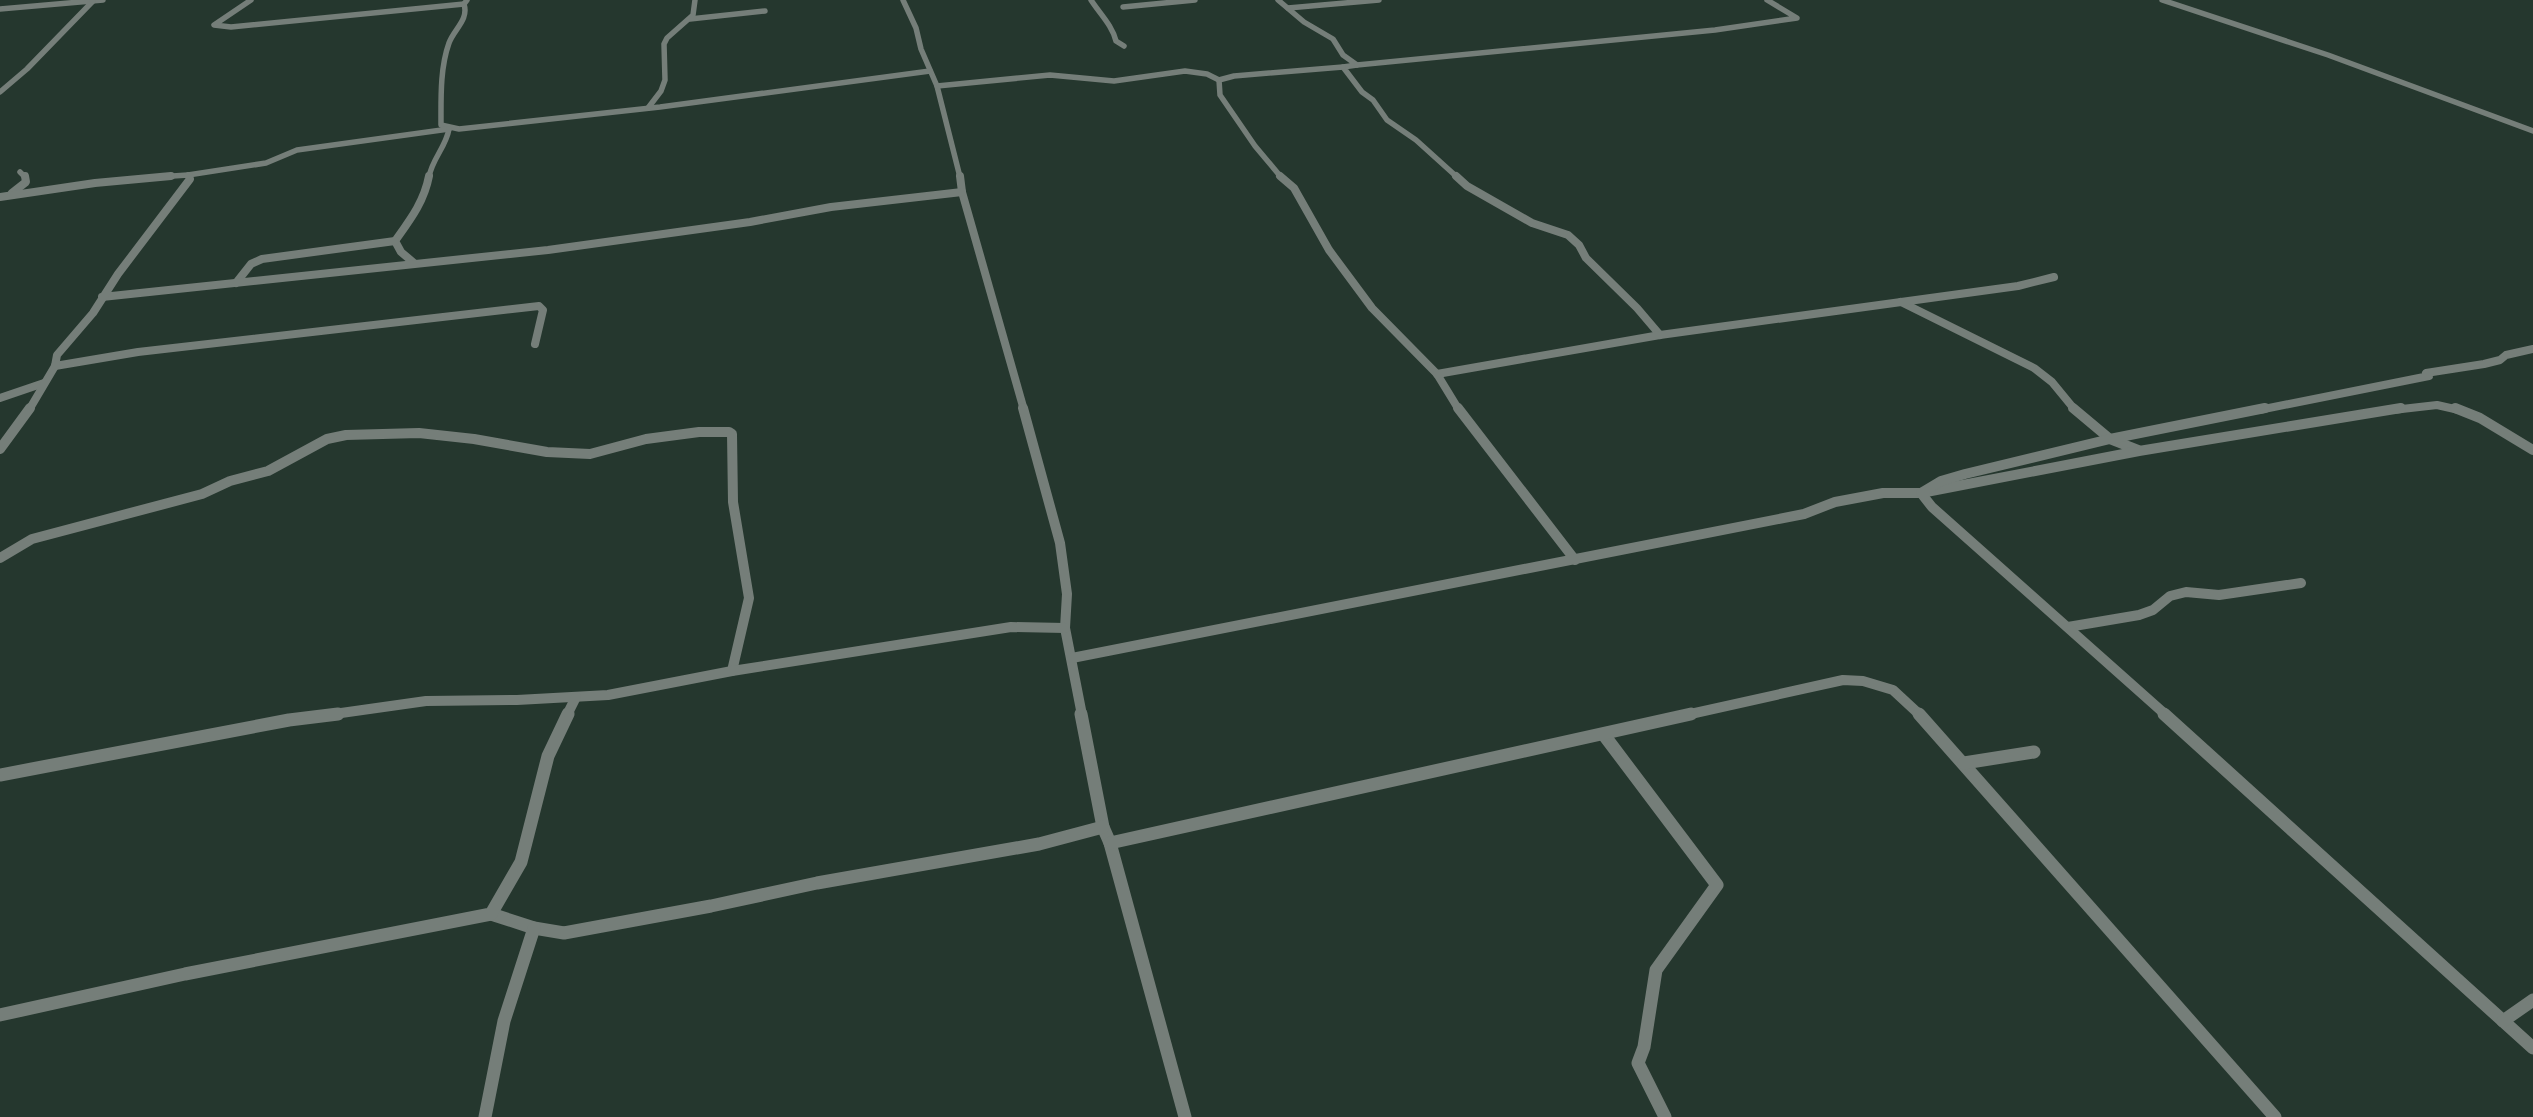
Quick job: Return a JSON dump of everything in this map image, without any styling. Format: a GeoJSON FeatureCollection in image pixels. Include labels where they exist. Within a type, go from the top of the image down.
{"type":"FeatureCollection","features":[{"type":"Feature","properties":{"kind":"street"},"geometry":{"type":"LineString","coordinates":[[0,8],[103,0]]}},
{"type":"Feature","properties":{"kind":"street"},"geometry":{"type":"LineString","coordinates":[[251,0],[214,25],[231,27],[465,2],[464,18],[449,42],[441,87],[441,125],[459,129]]}},
{"type":"Feature","properties":{"kind":"street"},"geometry":{"type":"LineString","coordinates":[[648,108],[661,91],[665,80],[664,44],[667,38],[693,15],[695,0]]}},
{"type":"Feature","properties":{"kind":"street"},"geometry":{"type":"LineString","coordinates":[[903,0],[916,28],[937,86],[958,164],[962,192],[1060,543],[1067,594],[1065,628],[1103,827],[1110,843],[1185,1117]]}},
{"type":"Feature","properties":{"kind":"street"},"geometry":{"type":"LineString","coordinates":[[1091,0],[1113,29],[1116,41],[1124,46]]}},
{"type":"Feature","properties":{"kind":"street"},"geometry":{"type":"LineString","coordinates":[[1123,7],[1196,0]]}},
{"type":"Feature","properties":{"kind":"street"},"geometry":{"type":"LineString","coordinates":[[1278,0],[1304,22],[1332,39],[1343,55],[1357,65]]}},
{"type":"Feature","properties":{"kind":"street"},"geometry":{"type":"LineString","coordinates":[[1288,8],[1379,0]]}},
{"type":"Feature","properties":{"kind":"street"},"geometry":{"type":"LineString","coordinates":[[937,86],[1050,75],[1114,81],[1185,71],[1206,74],[1219,80],[1247,74],[1343,67],[1715,30],[1797,18],[1797,16],[1767,0]]}},
{"type":"Feature","properties":{"kind":"street"},"geometry":{"type":"LineString","coordinates":[[2162,0],[2320,52],[2533,131]]}},
{"type":"Feature","properties":{"kind":"street"},"geometry":{"type":"LineString","coordinates":[[0,92],[27,69],[93,1]]}},
{"type":"Feature","properties":{"kind":"street"},"geometry":{"type":"LineString","coordinates":[[690,19],[765,11]]}},
{"type":"Feature","properties":{"kind":"street"},"geometry":{"type":"LineString","coordinates":[[1343,67],[1362,92],[1373,100],[1387,120],[1416,140],[1467,186],[1532,224],[1568,235],[1660,335]]}},
{"type":"Feature","properties":{"kind":"street"},"geometry":{"type":"LineString","coordinates":[[1,197],[121,180],[188,175],[266,163],[297,150],[432,130],[459,129],[648,108],[930,71]]}},
{"type":"Feature","properties":{"kind":"street"},"geometry":{"type":"LineString","coordinates":[[1219,80],[1220,95],[1266,160],[1288,185],[1294,188],[1329,250],[1372,308],[1437,374],[1460,411],[1575,560]]}},
{"type":"Feature","properties":{"kind":"street"},"geometry":{"type":"LineString","coordinates":[[236,283],[251,264],[262,259],[395,242],[419,207],[426,192],[431,166],[447,140],[449,130]]}},
{"type":"Feature","properties":{"kind":"street"},"geometry":{"type":"LineString","coordinates":[[1,197],[21,188],[26,182],[25,176],[20,172]]}},
{"type":"Feature","properties":{"kind":"street"},"geometry":{"type":"LineString","coordinates":[[0,450],[24,419],[55,366],[57,355],[93,313],[102,297],[190,178],[188,175]]}},
{"type":"Feature","properties":{"kind":"street"},"geometry":{"type":"LineString","coordinates":[[102,297],[548,250],[750,222],[831,207],[962,192]]}},
{"type":"Feature","properties":{"kind":"street"},"geometry":{"type":"LineString","coordinates":[[395,242],[400,252],[414,263]]}},
{"type":"Feature","properties":{"kind":"street"},"geometry":{"type":"LineString","coordinates":[[1437,374],[1660,335],[2018,286],[2054,277]]}},
{"type":"Feature","properties":{"kind":"street"},"geometry":{"type":"LineString","coordinates":[[1901,302],[1966,336],[2034,368],[2052,382],[2062,397],[2080,414],[2110,439],[2139,451]]}},
{"type":"Feature","properties":{"kind":"street"},"geometry":{"type":"LineString","coordinates":[[55,366],[138,352],[539,306],[542,310],[535,344]]}},
{"type":"Feature","properties":{"kind":"street"},"geometry":{"type":"LineString","coordinates":[[1921,493],[1931,484],[2110,439],[2429,376],[2426,373],[2484,364],[2500,360],[2506,355],[2533,348]]}},
{"type":"Feature","properties":{"kind":"street"},"geometry":{"type":"LineString","coordinates":[[0,398],[44,382]]}},
{"type":"Feature","properties":{"kind":"street"},"geometry":{"type":"LineString","coordinates":[[1072,658],[1282,615],[1575,560],[1804,514],[1835,502],[1883,493],[1921,493],[2139,451],[2433,404],[2446,404],[2464,410],[2533,450]]}},
{"type":"Feature","properties":{"kind":"street"},"geometry":{"type":"LineString","coordinates":[[0,558],[32,539],[202,494],[230,481],[268,471],[288,462],[327,439],[346,435],[418,433],[474,439],[547,452],[590,454],[646,439],[721,431],[732,434],[733,502],[749,598],[732,671]]}},
{"type":"Feature","properties":{"kind":"street"},"geometry":{"type":"LineString","coordinates":[[1921,493],[1932,507],[2068,627],[2533,1048]]}},
{"type":"Feature","properties":{"kind":"street"},"geometry":{"type":"LineString","coordinates":[[2068,627],[2139,615],[2153,610],[2170,596],[2186,592],[2219,595],[2301,583]]}},
{"type":"Feature","properties":{"kind":"street"},"geometry":{"type":"LineString","coordinates":[[0,775],[289,720],[426,701],[608,695],[732,671],[1010,627],[1065,628]]}},
{"type":"Feature","properties":{"kind":"street"},"geometry":{"type":"LineString","coordinates":[[1110,843],[1604,735],[1823,684],[1842,680],[1863,681],[1893,690],[1924,718],[2274,1117]]}},
{"type":"Feature","properties":{"kind":"street"},"geometry":{"type":"LineString","coordinates":[[490,914],[521,862],[548,756],[576,697]]}},
{"type":"Feature","properties":{"kind":"street"},"geometry":{"type":"LineString","coordinates":[[1604,735],[1718,885],[1656,970],[1644,1047],[1638,1062],[1665,1117]]}},
{"type":"Feature","properties":{"kind":"street"},"geometry":{"type":"LineString","coordinates":[[1964,763],[2034,752]]}},
{"type":"Feature","properties":{"kind":"street"},"geometry":{"type":"LineString","coordinates":[[0,1015],[186,974],[490,914],[534,928],[564,933],[711,906],[817,883],[1039,844],[1103,827]]}},
{"type":"Feature","properties":{"kind":"street"},"geometry":{"type":"LineString","coordinates":[[485,1117],[489,1083],[514,982],[534,928]]}},
{"type":"Feature","properties":{"kind":"street"},"geometry":{"type":"LineString","coordinates":[[2503,1021],[2533,1000]]}}]}
